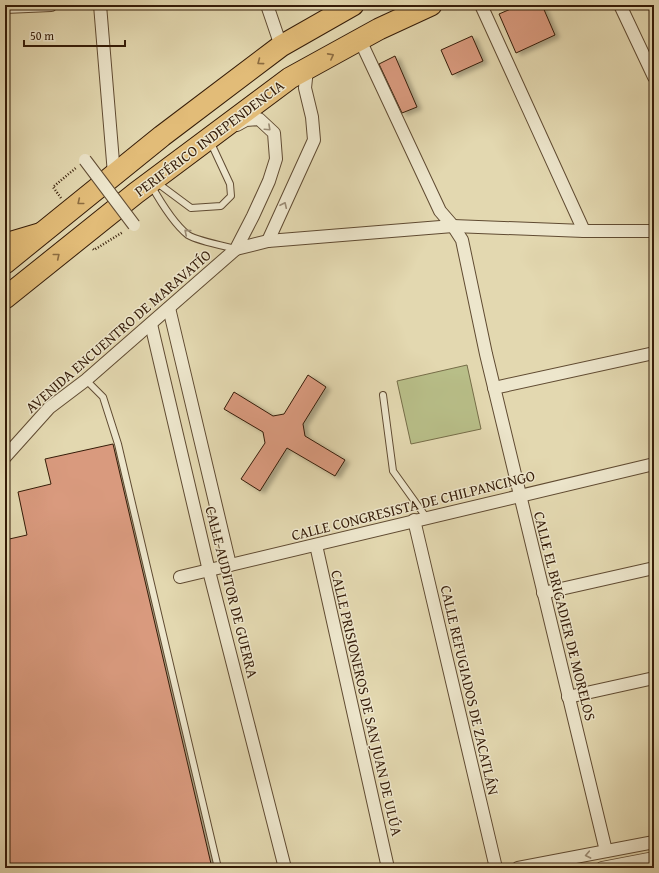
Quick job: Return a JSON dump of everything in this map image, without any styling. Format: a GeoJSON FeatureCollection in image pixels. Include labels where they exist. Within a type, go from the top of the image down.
{"type":"FeatureCollection","features":[{"type":"Feature","properties":{"kind":"highway","name":"PERIFÉRICO INDEPENDENCIA"},"geometry":{"type":"LineString","coordinates":[[5,263],[162,136],[281,46],[353,5]]}},
{"type":"Feature","properties":{"kind":"highway","name":"PERIFÉRICO INDEPENDENCIA"},"geometry":{"type":"LineString","coordinates":[[5,298],[151,182],[290,78],[379,29],[431,5]]}},
{"type":"Feature","properties":{"kind":"highway"},"geometry":{"type":"LineString","coordinates":[[5,282],[119,188],[149,155],[162,136]]}},
{"type":"Feature","properties":{"kind":"main road"},"geometry":{"type":"LineString","coordinates":[[5,243],[43,231]]}},
{"type":"Feature","properties":{"kind":"street"},"geometry":{"type":"LineString","coordinates":[[5,7],[51,5]]}},
{"type":"Feature","properties":{"kind":"street"},"geometry":{"type":"LineString","coordinates":[[100,5],[114,174]]}},
{"type":"Feature","properties":{"kind":"street"},"geometry":{"type":"LineString","coordinates":[[267,5],[281,46]]}},
{"type":"Feature","properties":{"kind":"street"},"geometry":{"type":"LineString","coordinates":[[481,5],[584,231]]}},
{"type":"Feature","properties":{"kind":"street"},"geometry":{"type":"LineString","coordinates":[[620,5],[654,77]]}},
{"type":"Feature","properties":{"kind":"street"},"geometry":{"type":"LineString","coordinates":[[360,40],[440,211],[453,226]]}},
{"type":"Feature","properties":{"kind":"street"},"geometry":{"type":"LineString","coordinates":[[268,241],[314,140],[312,117],[305,88],[307,69]]}},
{"type":"Feature","properties":{"kind":"street"},"geometry":{"type":"LineString","coordinates":[[209,138],[246,120],[259,119],[274,133],[276,159],[269,180],[236,249]]}},
{"type":"Feature","properties":{"kind":"street"},"geometry":{"type":"LineString","coordinates":[[85,160],[134,225]]}},
{"type":"Feature","properties":{"kind":"street"},"geometry":{"type":"LineString","coordinates":[[236,249],[268,241],[453,226],[584,231],[654,231]]}},
{"type":"Feature","properties":{"kind":"street","name":"CALLE EL BRIGADIER DE MORELOS"},"geometry":{"type":"LineString","coordinates":[[453,226],[462,240],[486,354],[519,495],[606,851]]}},
{"type":"Feature","properties":{"kind":"street","name":"AVENIDA ENCUENTRO DE MARAVATÍO"},"geometry":{"type":"LineString","coordinates":[[5,457],[49,408],[86,380],[236,249]]}},
{"type":"Feature","properties":{"kind":"street","name":"CALLE AUDITOR DE GUERRA"},"geometry":{"type":"LineString","coordinates":[[169,308],[230,565]]}},
{"type":"Feature","properties":{"kind":"street","name":"CALLE AUDITOR DE GUERRA"},"geometry":{"type":"LineString","coordinates":[[151,324],[209,571],[285,868]]}},
{"type":"Feature","properties":{"kind":"street"},"geometry":{"type":"LineString","coordinates":[[494,388],[654,353]]}},
{"type":"Feature","properties":{"kind":"street","name":"CALLE CONGRESISTA DE CHILPANCINGO"},"geometry":{"type":"LineString","coordinates":[[180,577],[426,517],[654,464]]}},
{"type":"Feature","properties":{"kind":"street","name":"CALLE REFUGIADOS DE ZACATLÁN"},"geometry":{"type":"LineString","coordinates":[[414,520],[496,868]]}},
{"type":"Feature","properties":{"kind":"street","name":"CALLE PRISIONEROS DE SAN JUAN DE ULÚA"},"geometry":{"type":"LineString","coordinates":[[316,545],[388,868]]}},
{"type":"Feature","properties":{"kind":"street"},"geometry":{"type":"LineString","coordinates":[[543,593],[654,568]]}},
{"type":"Feature","properties":{"kind":"street"},"geometry":{"type":"LineString","coordinates":[[568,697],[654,678]]}},
{"type":"Feature","properties":{"kind":"street"},"geometry":{"type":"LineString","coordinates":[[518,868],[533,867],[654,842]]}},
{"type":"Feature","properties":{"kind":"street"},"geometry":{"type":"LineString","coordinates":[[622,848],[626,866]]}},
{"type":"Feature","properties":{"kind":"street"},"geometry":{"type":"LineString","coordinates":[[602,868],[626,866],[654,858]]}},
{"type":"Feature","properties":{"kind":"lane"},"geometry":{"type":"LineString","coordinates":[[151,182],[191,208],[221,206],[230,196],[230,184],[209,138]]}},
{"type":"Feature","properties":{"kind":"lane"},"geometry":{"type":"LineString","coordinates":[[151,182],[172,217],[189,235],[208,242],[236,249]]}},
{"type":"Feature","properties":{"kind":"lane"},"geometry":{"type":"LineString","coordinates":[[86,380],[103,397],[118,444],[218,868]]}},
{"type":"Feature","properties":{"kind":"lane"},"geometry":{"type":"LineString","coordinates":[[383,395],[393,471],[426,517]]}},
{"type":"Feature","properties":{"kind":"path"},"geometry":{"type":"LineString","coordinates":[[69,210],[53,187],[85,160]]}},
{"type":"Feature","properties":{"kind":"green space"},"geometry":{"type":"Polygon","coordinates":[[[467,365],[481,429],[411,444],[397,381],[467,365]]]}},
{"type":"Feature","properties":{"kind":"building"},"geometry":{"type":"Polygon","coordinates":[[[520,5],[542,5],[555,35],[516,53],[499,14],[520,5]]]}},
{"type":"Feature","properties":{"kind":"building"},"geometry":{"type":"Polygon","coordinates":[[[472,36],[483,61],[452,75],[441,50],[472,36]]]}},
{"type":"Feature","properties":{"kind":"building"},"geometry":{"type":"Polygon","coordinates":[[[395,56],[417,107],[402,113],[379,64],[395,56]]]}},
{"type":"Feature","properties":{"kind":"building"},"geometry":{"type":"Polygon","coordinates":[[[308,375],[326,387],[303,424],[305,436],[345,460],[335,476],[287,448],[260,491],[241,479],[265,443],[263,432],[224,409],[234,392],[273,416],[284,414],[308,375]]]}},
{"type":"Feature","properties":{"kind":"building"},"geometry":{"type":"Polygon","coordinates":[[[113,444],[212,868],[5,868],[5,540],[27,535],[18,492],[51,484],[45,459],[113,444]]]}}]}
